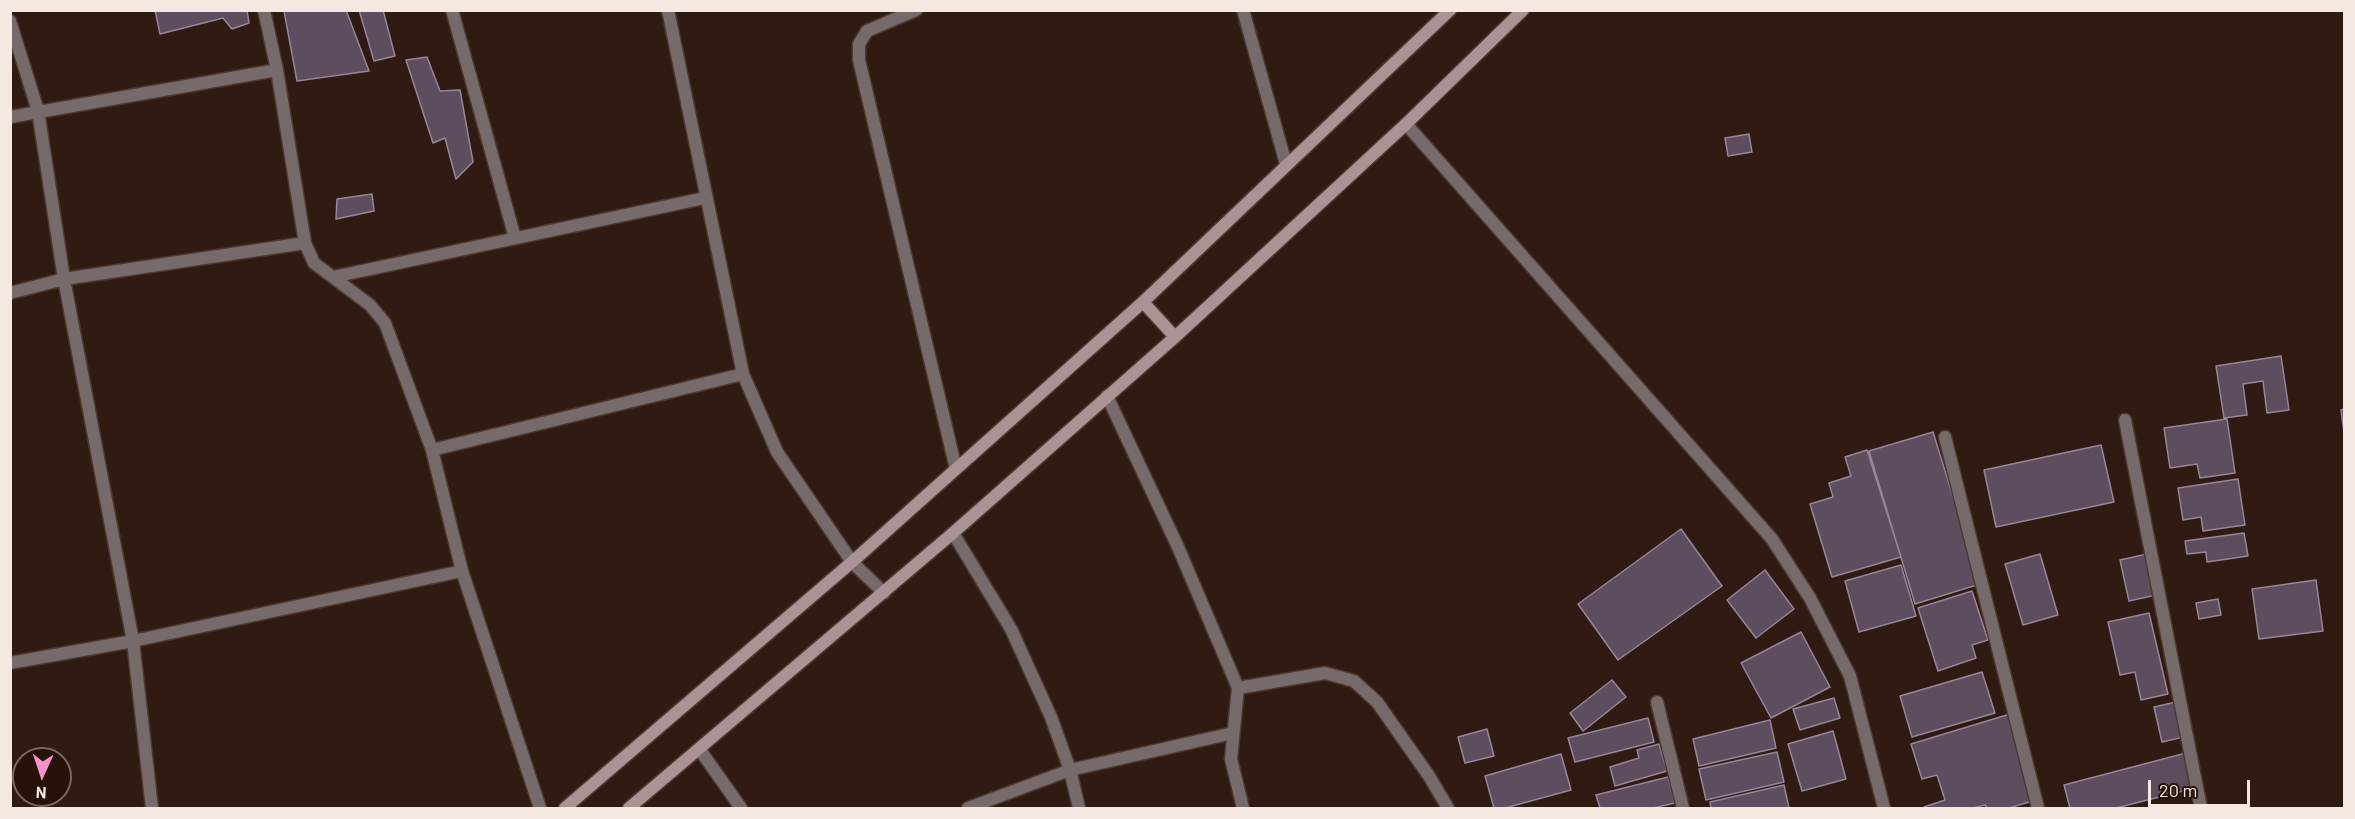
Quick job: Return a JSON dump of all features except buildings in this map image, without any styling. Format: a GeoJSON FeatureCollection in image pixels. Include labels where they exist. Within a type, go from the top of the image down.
{"type":"FeatureCollection","features":[{"type":"Feature","properties":{"kind":"main road"},"geometry":{"type":"LineString","coordinates":[[565,808],[852,562],[1143,302],[1450,10]]}},
{"type":"Feature","properties":{"kind":"main road"},"geometry":{"type":"LineString","coordinates":[[628,808],[700,750],[953,533],[1175,337],[1406,124],[1523,10]]}},
{"type":"Feature","properties":{"kind":"main road"},"geometry":{"type":"LineString","coordinates":[[1143,302],[1175,337]]}},
{"type":"Feature","properties":{"kind":"street"},"geometry":{"type":"LineString","coordinates":[[264,10],[277,70],[305,243],[314,263],[370,305],[385,323],[432,450],[462,571],[540,808]]}},
{"type":"Feature","properties":{"kind":"street"},"geometry":{"type":"LineString","coordinates":[[452,10],[515,238]]}},
{"type":"Feature","properties":{"kind":"street"},"geometry":{"type":"LineString","coordinates":[[668,10],[705,198],[744,374],[777,452],[852,562],[884,592]]}},
{"type":"Feature","properties":{"kind":"street"},"geometry":{"type":"LineString","coordinates":[[916,10],[867,31],[859,44],[859,60],[956,469]]}},
{"type":"Feature","properties":{"kind":"street"},"geometry":{"type":"LineString","coordinates":[[1243,10],[1286,164]]}},
{"type":"Feature","properties":{"kind":"street"},"geometry":{"type":"LineString","coordinates":[[10,21],[38,111],[64,279],[132,641],[152,808]]}},
{"type":"Feature","properties":{"kind":"street"},"geometry":{"type":"LineString","coordinates":[[10,117],[277,70]]}},
{"type":"Feature","properties":{"kind":"street"},"geometry":{"type":"LineString","coordinates":[[1406,124],[1772,539],[1810,598],[1850,676],[1884,808]]}},
{"type":"Feature","properties":{"kind":"street"},"geometry":{"type":"LineString","coordinates":[[333,277],[705,198]]}},
{"type":"Feature","properties":{"kind":"street"},"geometry":{"type":"LineString","coordinates":[[10,293],[64,279],[305,243]]}},
{"type":"Feature","properties":{"kind":"street"},"geometry":{"type":"LineString","coordinates":[[432,450],[744,374]]}},
{"type":"Feature","properties":{"kind":"street"},"geometry":{"type":"LineString","coordinates":[[1107,396],[1178,547],[1238,688],[1231,759],[1243,808]]}},
{"type":"Feature","properties":{"kind":"street"},"geometry":{"type":"LineString","coordinates":[[2125,420],[2201,808]]}},
{"type":"Feature","properties":{"kind":"street"},"geometry":{"type":"LineString","coordinates":[[1945,437],[2038,808]]}},
{"type":"Feature","properties":{"kind":"street"},"geometry":{"type":"LineString","coordinates":[[953,533],[1011,629],[1051,717],[1070,770],[1079,808]]}},
{"type":"Feature","properties":{"kind":"street"},"geometry":{"type":"LineString","coordinates":[[10,663],[132,641],[462,571]]}},
{"type":"Feature","properties":{"kind":"street"},"geometry":{"type":"LineString","coordinates":[[1238,688],[1325,673],[1354,681],[1377,702],[1429,776],[1448,808]]}},
{"type":"Feature","properties":{"kind":"street"},"geometry":{"type":"LineString","coordinates":[[1657,702],[1683,808]]}},
{"type":"Feature","properties":{"kind":"street"},"geometry":{"type":"LineString","coordinates":[[968,808],[1070,770],[1233,733]]}},
{"type":"Feature","properties":{"kind":"street"},"geometry":{"type":"LineString","coordinates":[[700,750],[741,808]]}}]}
